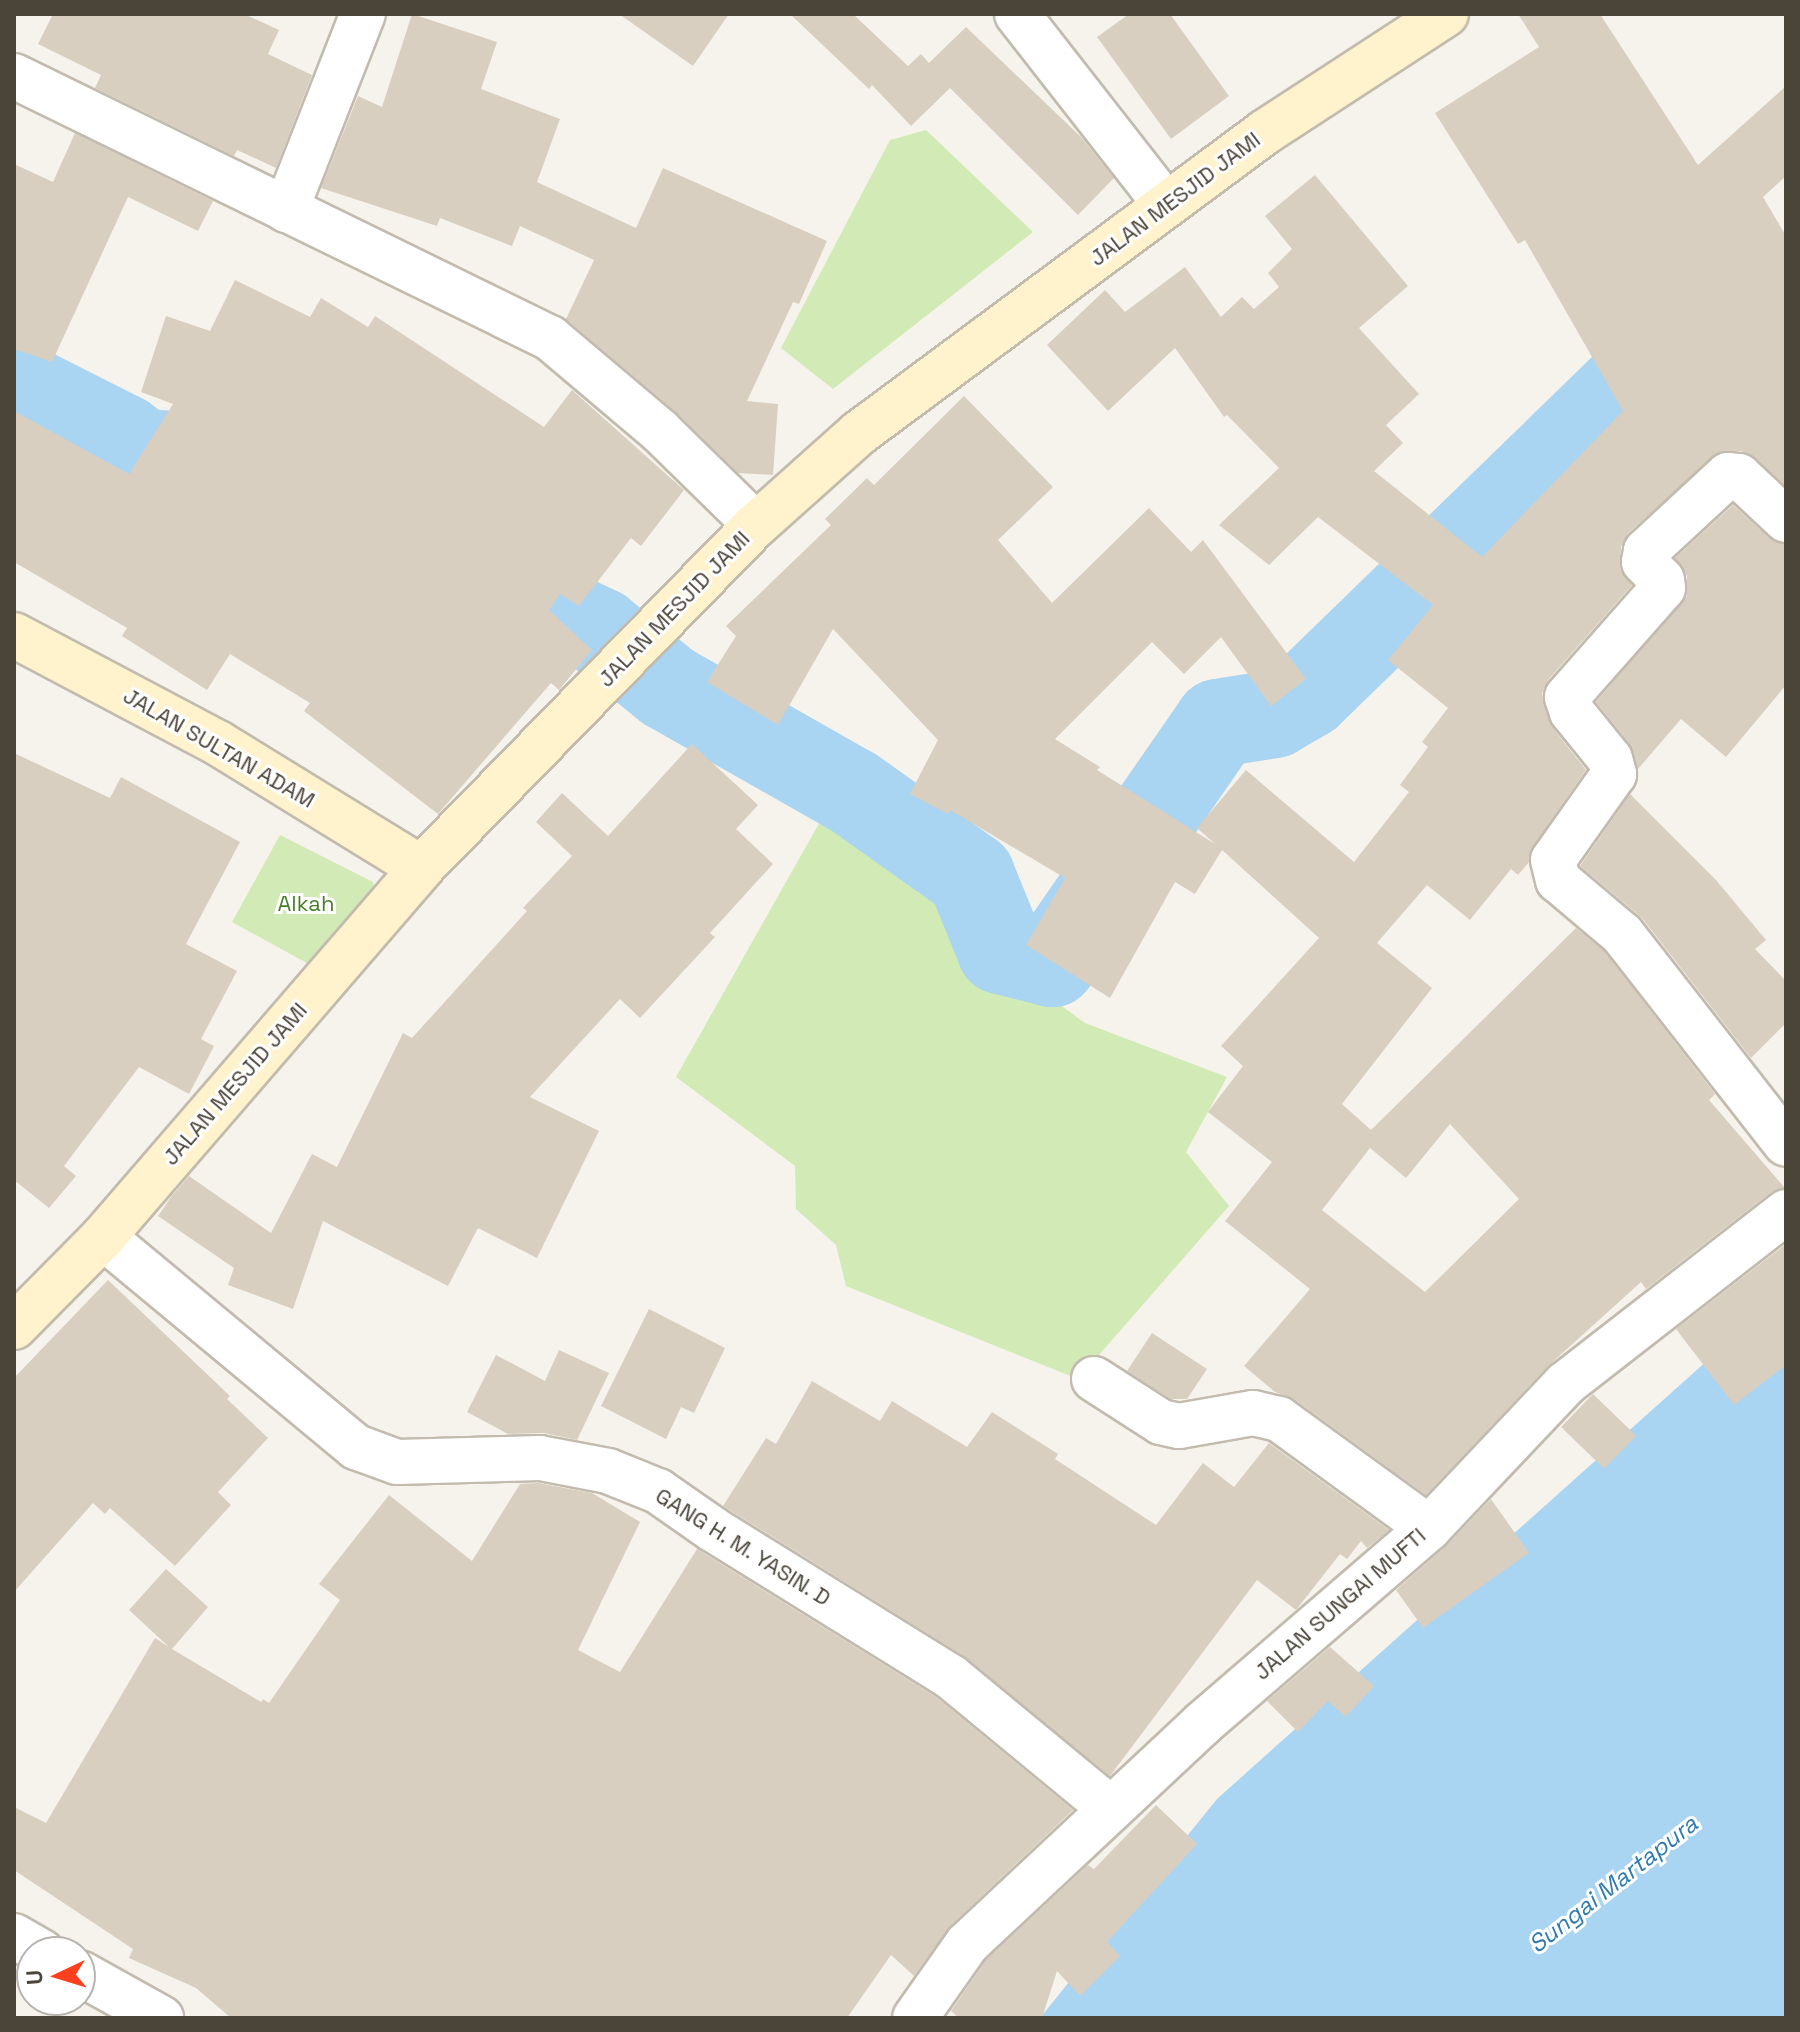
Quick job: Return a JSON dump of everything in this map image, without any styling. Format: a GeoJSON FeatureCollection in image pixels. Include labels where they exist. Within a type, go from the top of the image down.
{"type":"FeatureCollection","features":[{"type":"Feature","properties":{"kind":"street"},"geometry":{"type":"LineString","coordinates":[[286,210],[363,14]]}},
{"type":"Feature","properties":{"kind":"street"},"geometry":{"type":"LineString","coordinates":[[1017,14],[1166,205]]}},
{"type":"Feature","properties":{"kind":"street","name":"JALAN MESJID JAMI"},"geometry":{"type":"LineString","coordinates":[[14,1327],[103,1237],[421,868],[756,525],[859,433],[1166,205],[1265,132],[1446,14]]}},
{"type":"Feature","properties":{"kind":"street"},"geometry":{"type":"LineString","coordinates":[[14,76],[550,338],[660,431],[756,525]]}},
{"type":"Feature","properties":{"kind":"street"},"geometry":{"type":"LineString","coordinates":[[1786,520],[1739,476],[1728,475],[1646,551],[1644,562],[1662,580],[1663,588],[1567,697],[1572,712],[1610,759],[1614,774],[1553,860],[1558,880],[1622,934],[1786,1144]]}},
{"type":"Feature","properties":{"kind":"street","name":"JALAN SULTAN ADAM"},"geometry":{"type":"LineString","coordinates":[[14,635],[218,743],[421,868]]}},
{"type":"Feature","properties":{"kind":"street","name":"JALAN SUNGAI MUFTI"},"geometry":{"type":"LineString","coordinates":[[915,2018],[967,1944],[1202,1724],[1429,1528],[1565,1384],[1786,1212]]}},
{"type":"Feature","properties":{"kind":"street","name":"GANG H. M. YASIN. D"},"geometry":{"type":"LineString","coordinates":[[103,1237],[356,1447],[397,1462],[540,1458],[608,1471],[658,1491],[714,1530],[951,1677],[1111,1809]]}},
{"type":"Feature","properties":{"kind":"street"},"geometry":{"type":"LineString","coordinates":[[1094,1379],[1161,1422],[1179,1426],[1253,1413],[1279,1419],[1429,1528]]}},
{"type":"Feature","properties":{"kind":"street"},"geometry":{"type":"LineString","coordinates":[[96,1982],[161,2018]]}},
{"type":"Feature","properties":{"kind":"green space"},"geometry":{"type":"Polygon","coordinates":[[[926,130],[1033,232],[833,389],[781,348],[890,140],[926,130]]]}},
{"type":"Feature","properties":{"kind":"green space"},"geometry":{"type":"Polygon","coordinates":[[[821,820],[983,904],[998,959],[1085,1023],[1227,1077],[1186,1152],[1229,1206],[1078,1379],[846,1286],[836,1245],[796,1209],[795,1166],[676,1077],[821,820]]]}},
{"type":"Feature","properties":{"kind":"green space","name":"Alkah"},"geometry":{"type":"Polygon","coordinates":[[[280,835],[373,882],[377,900],[323,972],[232,922],[280,835]]]}},
{"type":"Feature","properties":{"kind":"water","name":"Sungai Martapura"},"geometry":{"type":"Polygon","coordinates":[[[1786,1303],[1786,2018],[1040,2018],[1217,1799],[1737,1334],[1786,1303]]]}},
{"type":"Feature","properties":{"kind":"building"},"geometry":{"type":"Polygon","coordinates":[[[53,14],[244,14],[279,30],[268,54],[312,75],[276,168],[237,150],[234,156],[95,88],[101,75],[38,44],[53,14]]]}},
{"type":"Feature","properties":{"kind":"building"},"geometry":{"type":"Polygon","coordinates":[[[412,14],[497,42],[481,89],[560,119],[537,182],[636,228],[663,168],[827,241],[799,304],[793,302],[747,401],[778,404],[773,475],[738,473],[676,412],[566,319],[594,260],[520,226],[512,246],[440,218],[437,226],[321,188],[358,96],[382,107],[412,14]]]}},
{"type":"Feature","properties":{"kind":"building"},"geometry":{"type":"Polygon","coordinates":[[[619,14],[729,14],[693,66],[619,14]]]}},
{"type":"Feature","properties":{"kind":"building"},"geometry":{"type":"Polygon","coordinates":[[[790,14],[853,14],[908,66],[921,54],[929,63],[966,27],[1081,137],[1114,178],[1078,215],[950,88],[911,126],[872,85],[869,89],[790,14]]]}},
{"type":"Feature","properties":{"kind":"building"},"geometry":{"type":"Polygon","coordinates":[[[1129,14],[1170,14],[1229,96],[1171,139],[1097,37],[1129,14]]]}},
{"type":"Feature","properties":{"kind":"building"},"geometry":{"type":"Polygon","coordinates":[[[1518,14],[1600,14],[1698,165],[1786,86],[1786,176],[1763,197],[1786,236],[1786,486],[1755,457],[1741,451],[1721,451],[1628,533],[1621,547],[1620,569],[1632,585],[1548,680],[1542,693],[1552,727],[1586,770],[1533,846],[1529,862],[1518,875],[1511,869],[1470,920],[1427,885],[1377,943],[1432,988],[1342,1104],[1371,1130],[1576,928],[1604,951],[1715,1094],[1709,1100],[1785,1188],[1771,1192],[1646,1289],[1641,1282],[1547,1367],[1426,1495],[1294,1399],[1275,1392],[1244,1366],[1310,1289],[1225,1221],[1272,1162],[1208,1112],[1243,1066],[1221,1046],[1319,938],[1222,850],[1195,894],[1175,882],[1110,998],[1026,945],[1065,878],[950,810],[948,814],[910,794],[938,740],[833,629],[778,725],[707,682],[736,636],[726,626],[831,525],[825,519],[867,478],[874,485],[964,396],[1053,487],[998,540],[1052,603],[1149,508],[1191,552],[1203,540],[1306,679],[1271,706],[1221,637],[1184,674],[1152,642],[1055,739],[1100,767],[1097,770],[1215,844],[1197,828],[1246,770],[1354,862],[1409,792],[1400,785],[1428,747],[1422,742],[1448,708],[1388,660],[1433,605],[1318,517],[1269,565],[1219,525],[1279,468],[1227,415],[1224,417],[1175,348],[1108,411],[1047,345],[1105,290],[1125,312],[1185,267],[1221,317],[1242,297],[1254,309],[1279,287],[1268,273],[1292,249],[1265,216],[1315,175],[1408,286],[1359,328],[1419,394],[1386,425],[1403,443],[1374,471],[1482,557],[1623,411],[1525,240],[1518,244],[1435,113],[1539,47],[1518,14]],[[1450,1124],[1406,1178],[1370,1148],[1322,1210],[1425,1292],[1519,1199],[1450,1124]]]}},
{"type":"Feature","properties":{"kind":"building"},"geometry":{"type":"Polygon","coordinates":[[[75,133],[213,201],[198,231],[128,197],[52,362],[14,349],[14,164],[53,182],[75,133]]]}},
{"type":"Feature","properties":{"kind":"building"},"geometry":{"type":"Polygon","coordinates":[[[235,280],[310,317],[321,298],[368,327],[375,316],[544,427],[572,390],[684,490],[641,546],[631,538],[579,606],[560,594],[549,610],[592,650],[559,690],[551,683],[438,814],[304,711],[310,703],[230,654],[207,690],[122,636],[127,628],[14,562],[14,411],[129,474],[173,404],[141,392],[166,316],[210,331],[235,280]]]}},
{"type":"Feature","properties":{"kind":"building"},"geometry":{"type":"Polygon","coordinates":[[[1733,505],[1769,538],[1786,544],[1786,685],[1726,757],[1681,719],[1638,769],[1630,744],[1596,702],[1687,596],[1687,576],[1675,558],[1733,505]]]}},
{"type":"Feature","properties":{"kind":"building"},"geometry":{"type":"Polygon","coordinates":[[[692,744],[758,805],[736,829],[773,864],[710,933],[715,937],[640,1018],[620,999],[530,1097],[599,1131],[537,1258],[478,1228],[448,1286],[323,1221],[293,1309],[228,1285],[234,1268],[158,1216],[189,1176],[271,1233],[312,1154],[337,1167],[403,1033],[412,1038],[527,911],[523,908],[572,856],[536,822],[562,793],[608,836],[692,744]]]}},
{"type":"Feature","properties":{"kind":"building"},"geometry":{"type":"Polygon","coordinates":[[[14,753],[110,798],[121,777],[240,842],[186,944],[237,971],[201,1039],[214,1046],[189,1094],[139,1067],[64,1166],[76,1176],[49,1208],[14,1180],[14,753]]]}},
{"type":"Feature","properties":{"kind":"building"},"geometry":{"type":"Polygon","coordinates":[[[1630,794],[1716,880],[1766,940],[1755,949],[1786,981],[1786,1023],[1751,1058],[1642,918],[1580,866],[1630,794]]]}},
{"type":"Feature","properties":{"kind":"building"},"geometry":{"type":"Polygon","coordinates":[[[1786,1244],[1786,1365],[1734,1405],[1676,1329],[1786,1244]]]}},
{"type":"Feature","properties":{"kind":"building"},"geometry":{"type":"Polygon","coordinates":[[[108,1280],[230,1396],[227,1399],[268,1438],[218,1492],[231,1505],[175,1566],[110,1508],[105,1514],[93,1503],[14,1592],[14,1378],[108,1280]]]}},
{"type":"Feature","properties":{"kind":"building"},"geometry":{"type":"Polygon","coordinates":[[[649,1309],[725,1348],[694,1413],[681,1407],[666,1439],[601,1406],[649,1309]]]}},
{"type":"Feature","properties":{"kind":"building"},"geometry":{"type":"Polygon","coordinates":[[[1152,1333],[1207,1369],[1187,1399],[1171,1399],[1127,1371],[1152,1333]]]}},
{"type":"Feature","properties":{"kind":"building"},"geometry":{"type":"Polygon","coordinates":[[[559,1350],[609,1373],[577,1440],[544,1433],[508,1434],[467,1412],[496,1355],[545,1381],[559,1350]]]}},
{"type":"Feature","properties":{"kind":"building"},"geometry":{"type":"Polygon","coordinates":[[[812,1381],[880,1421],[892,1401],[967,1447],[992,1412],[1058,1454],[1055,1459],[1156,1525],[1203,1463],[1234,1487],[1269,1443],[1389,1530],[1367,1548],[1361,1541],[1347,1559],[1340,1554],[1296,1610],[1257,1580],[1110,1776],[964,1656],[723,1506],[766,1438],[776,1444],[812,1381]]]}},
{"type":"Feature","properties":{"kind":"building"},"geometry":{"type":"Polygon","coordinates":[[[1593,1394],[1636,1436],[1604,1469],[1561,1427],[1593,1394]]]}},
{"type":"Feature","properties":{"kind":"building"},"geometry":{"type":"Polygon","coordinates":[[[538,1483],[592,1493],[640,1522],[578,1650],[620,1672],[697,1549],[936,1697],[1073,1810],[950,1926],[914,1976],[891,1955],[847,2018],[231,2018],[196,1988],[129,1958],[133,1949],[14,1870],[14,1807],[46,1823],[155,1638],[169,1647],[129,1610],[166,1569],[208,1607],[172,1649],[261,1702],[263,1699],[269,1703],[340,1600],[319,1584],[389,1495],[472,1561],[520,1484],[538,1483]]]}},
{"type":"Feature","properties":{"kind":"building"},"geometry":{"type":"Polygon","coordinates":[[[1491,1499],[1529,1553],[1423,1628],[1396,1590],[1445,1547],[1491,1499]]]}},
{"type":"Feature","properties":{"kind":"building"},"geometry":{"type":"Polygon","coordinates":[[[1330,1647],[1374,1686],[1346,1717],[1328,1701],[1298,1732],[1267,1701],[1330,1647]]]}},
{"type":"Feature","properties":{"kind":"building"},"geometry":{"type":"Polygon","coordinates":[[[1156,1805],[1197,1844],[1107,1942],[1120,1956],[1080,1996],[1057,1971],[1042,2018],[959,2018],[951,2011],[986,1960],[1088,1865],[1094,1869],[1156,1805]]]}},
{"type":"Feature","properties":{"kind":"waterway"},"geometry":{"type":"LineString","coordinates":[[444,551],[455,563],[600,632],[668,687],[853,792],[971,876],[1001,950],[1052,963],[1218,723],[1274,714],[1308,694],[1712,302],[1747,281],[1773,282],[1786,287]]}},
{"type":"Feature","properties":{"kind":"waterway"},"geometry":{"type":"LineString","coordinates":[[14,383],[123,438],[143,453],[263,461]]}}]}
